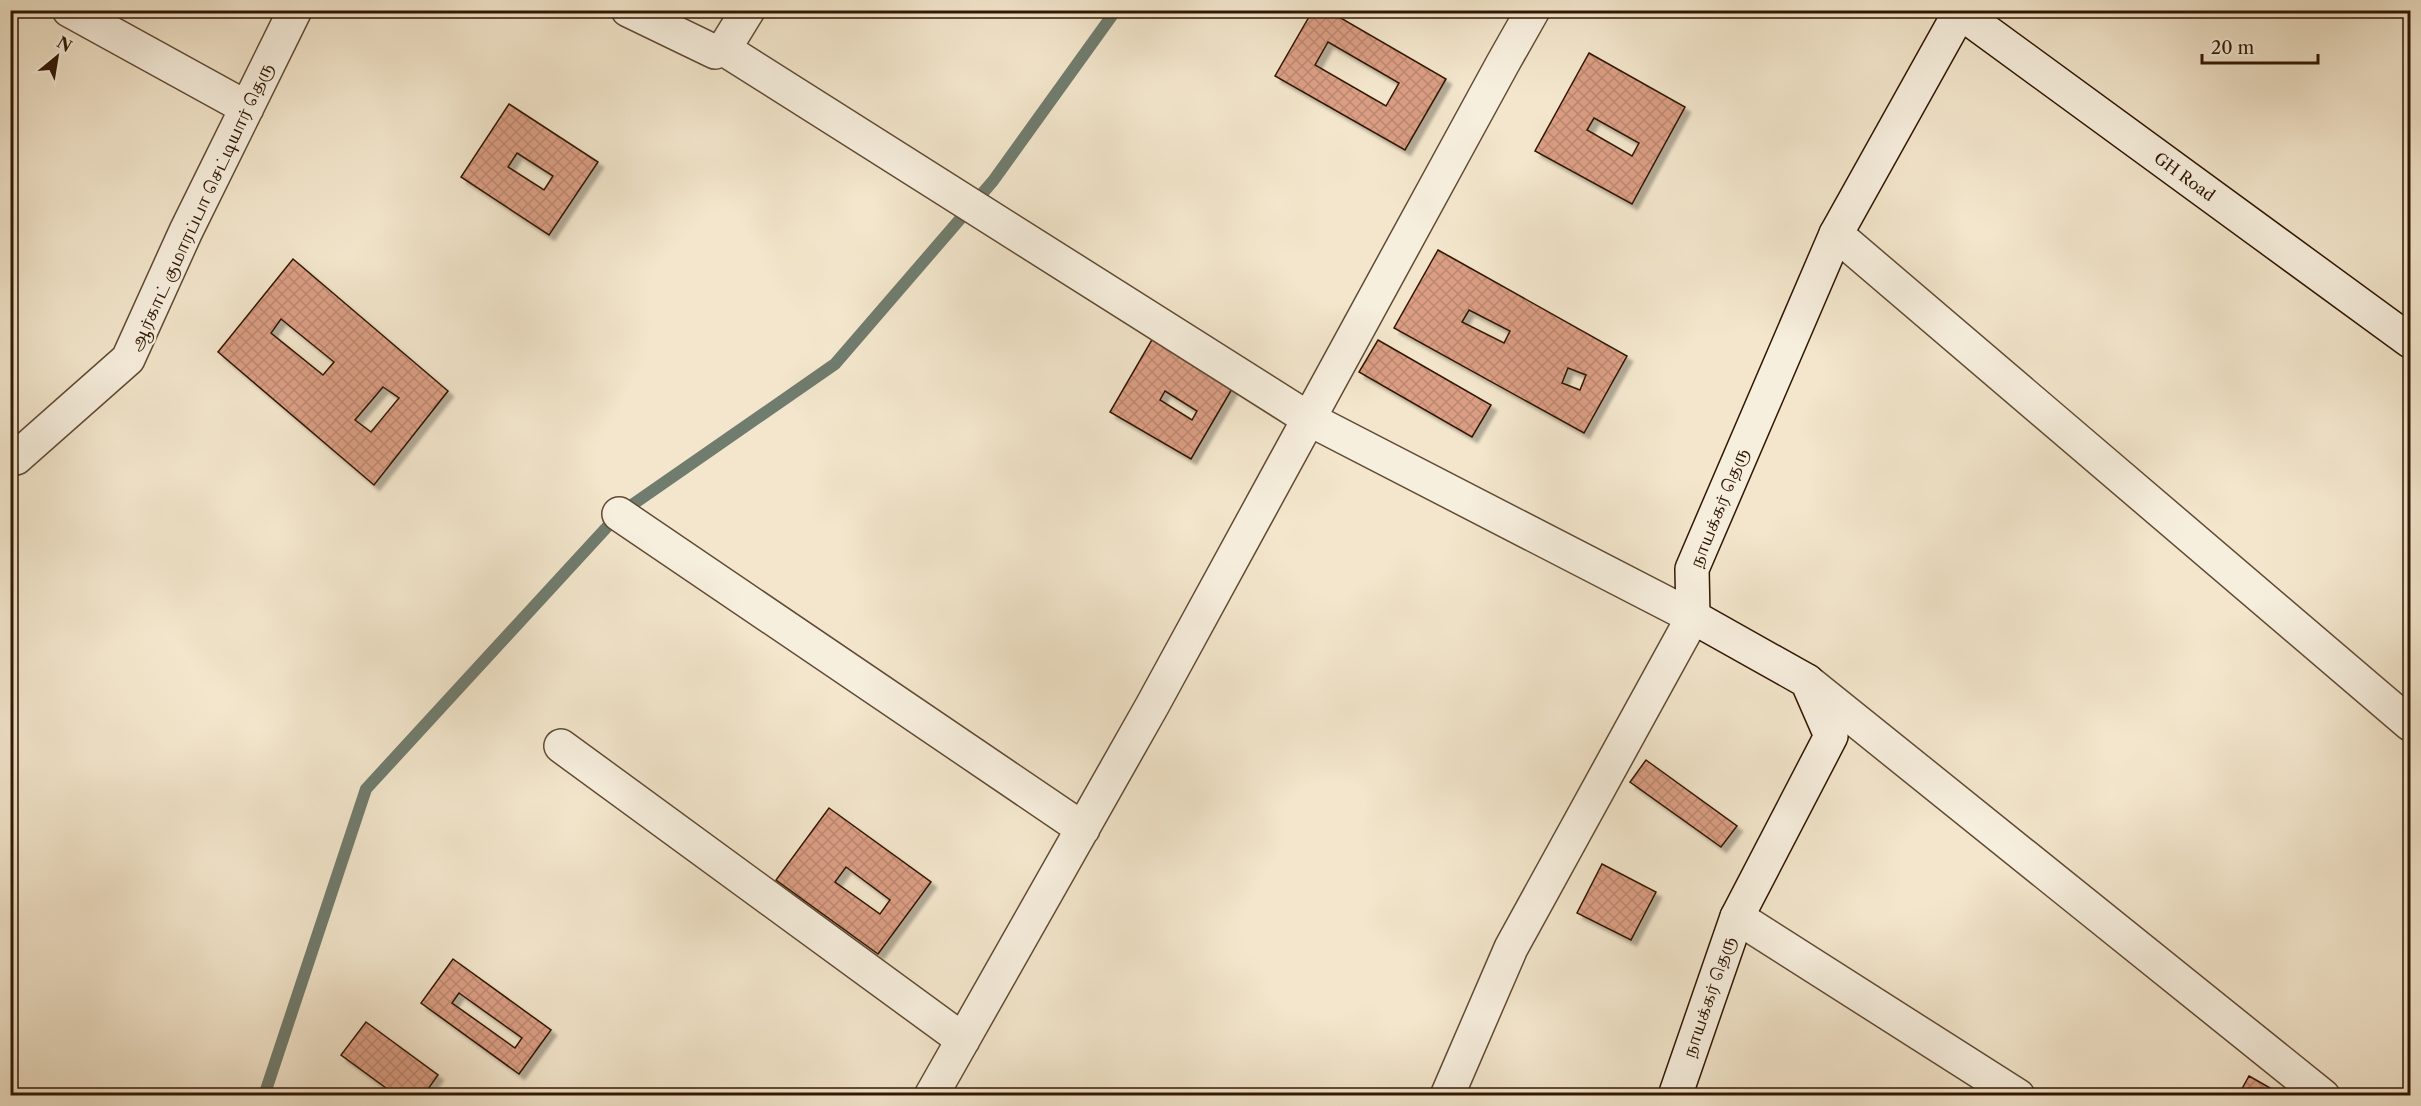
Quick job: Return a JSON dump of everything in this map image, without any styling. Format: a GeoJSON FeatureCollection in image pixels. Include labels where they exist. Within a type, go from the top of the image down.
{"type":"FeatureCollection","features":[{"type":"Feature","properties":{"kind":"street"},"geometry":{"type":"LineString","coordinates":[[69,10],[247,108]]}},
{"type":"Feature","properties":{"kind":"street","name":"ஆர்காட் குமாரப்பா செட்டியார் தெரு"},"geometry":{"type":"LineString","coordinates":[[12,459],[128,359],[186,231],[295,10]]}},
{"type":"Feature","properties":{"kind":"street"},"geometry":{"type":"LineString","coordinates":[[628,10],[715,52],[724,50],[1309,419],[1693,617],[1807,681],[2323,1095]]}},
{"type":"Feature","properties":{"kind":"street"},"geometry":{"type":"LineString","coordinates":[[724,50],[748,10]]}},
{"type":"Feature","properties":{"kind":"street"},"geometry":{"type":"LineString","coordinates":[[931,1095],[1083,829],[1533,10]]}},
{"type":"Feature","properties":{"kind":"street","name":"நாயக்கர் தெரு"},"geometry":{"type":"LineString","coordinates":[[1693,617],[1692,569],[1836,234],[1959,11]]}},
{"type":"Feature","properties":{"kind":"street","name":"GH Road"},"geometry":{"type":"LineString","coordinates":[[1959,11],[2410,341]]}},
{"type":"Feature","properties":{"kind":"street"},"geometry":{"type":"LineString","coordinates":[[1836,234],[2410,724]]}},
{"type":"Feature","properties":{"kind":"street"},"geometry":{"type":"LineString","coordinates":[[619,514],[1083,829]]}},
{"type":"Feature","properties":{"kind":"street"},"geometry":{"type":"LineString","coordinates":[[1447,1095],[1511,948],[1693,617]]}},
{"type":"Feature","properties":{"kind":"street","name":"நாயக்கர் தெரு"},"geometry":{"type":"LineString","coordinates":[[1675,1095],[1737,917],[1831,736],[1807,681]]}},
{"type":"Feature","properties":{"kind":"street"},"geometry":{"type":"LineString","coordinates":[[561,746],[963,1040]]}},
{"type":"Feature","properties":{"kind":"street"},"geometry":{"type":"LineString","coordinates":[[1737,917],[2018,1095]]}},
{"type":"Feature","properties":{"kind":"building"},"geometry":{"type":"Polygon","coordinates":[[[1313,10],[1327,10],[1446,79],[1405,150],[1275,76],[1313,10]],[[1328,42],[1315,65],[1386,106],[1399,83],[1328,42]]]}},
{"type":"Feature","properties":{"kind":"building"},"geometry":{"type":"Polygon","coordinates":[[[1589,53],[1685,107],[1632,204],[1535,151],[1589,53]],[[1594,118],[1587,130],[1632,156],[1639,143],[1594,118]]]}},
{"type":"Feature","properties":{"kind":"building"},"geometry":{"type":"Polygon","coordinates":[[[509,104],[598,162],[549,235],[461,177],[509,104]],[[517,153],[508,167],[544,190],[553,176],[517,153]]]}},
{"type":"Feature","properties":{"kind":"building"},"geometry":{"type":"Polygon","coordinates":[[[1438,250],[1627,356],[1584,433],[1394,328],[1438,250]],[[1469,310],[1462,322],[1504,343],[1510,331],[1469,310]],[[1568,368],[1562,383],[1580,390],[1586,375],[1568,368]]]}},
{"type":"Feature","properties":{"kind":"building"},"geometry":{"type":"Polygon","coordinates":[[[293,259],[448,391],[374,485],[218,352],[293,259]],[[281,319],[271,333],[323,375],[334,362],[281,319]],[[383,387],[355,420],[371,432],[399,398],[383,387]]]}},
{"type":"Feature","properties":{"kind":"building"},"geometry":{"type":"Polygon","coordinates":[[[1157,331],[1239,377],[1191,459],[1110,412],[1157,331]],[[1165,391],[1160,400],[1192,420],[1197,411],[1165,391]]]}},
{"type":"Feature","properties":{"kind":"building"},"geometry":{"type":"Polygon","coordinates":[[[1378,340],[1491,405],[1472,437],[1359,372],[1378,340]]]}},
{"type":"Feature","properties":{"kind":"building"},"geometry":{"type":"Polygon","coordinates":[[[1646,760],[1737,826],[1721,847],[1630,782],[1646,760]]]}},
{"type":"Feature","properties":{"kind":"building"},"geometry":{"type":"Polygon","coordinates":[[[829,808],[931,882],[878,954],[776,880],[829,808]],[[846,867],[835,882],[880,914],[890,900],[846,867]]]}},
{"type":"Feature","properties":{"kind":"building"},"geometry":{"type":"Polygon","coordinates":[[[1602,864],[1656,892],[1631,940],[1577,913],[1602,864]]]}},
{"type":"Feature","properties":{"kind":"building"},"geometry":{"type":"Polygon","coordinates":[[[453,959],[551,1030],[519,1074],[421,1003],[453,959]],[[459,993],[452,1003],[515,1048],[522,1038],[459,993]]]}},
{"type":"Feature","properties":{"kind":"building"},"geometry":{"type":"Polygon","coordinates":[[[366,1022],[438,1075],[423,1096],[397,1096],[341,1055],[366,1022]]]}},
{"type":"Feature","properties":{"kind":"building"},"geometry":{"type":"Polygon","coordinates":[[[2249,1076],[2272,1089],[2269,1096],[2238,1096],[2249,1076]]]}},
{"type":"Feature","properties":{"kind":"waterway"},"geometry":{"type":"LineString","coordinates":[[264,1096],[366,789],[619,514],[835,364],[993,181],[1116,10]]}}]}
